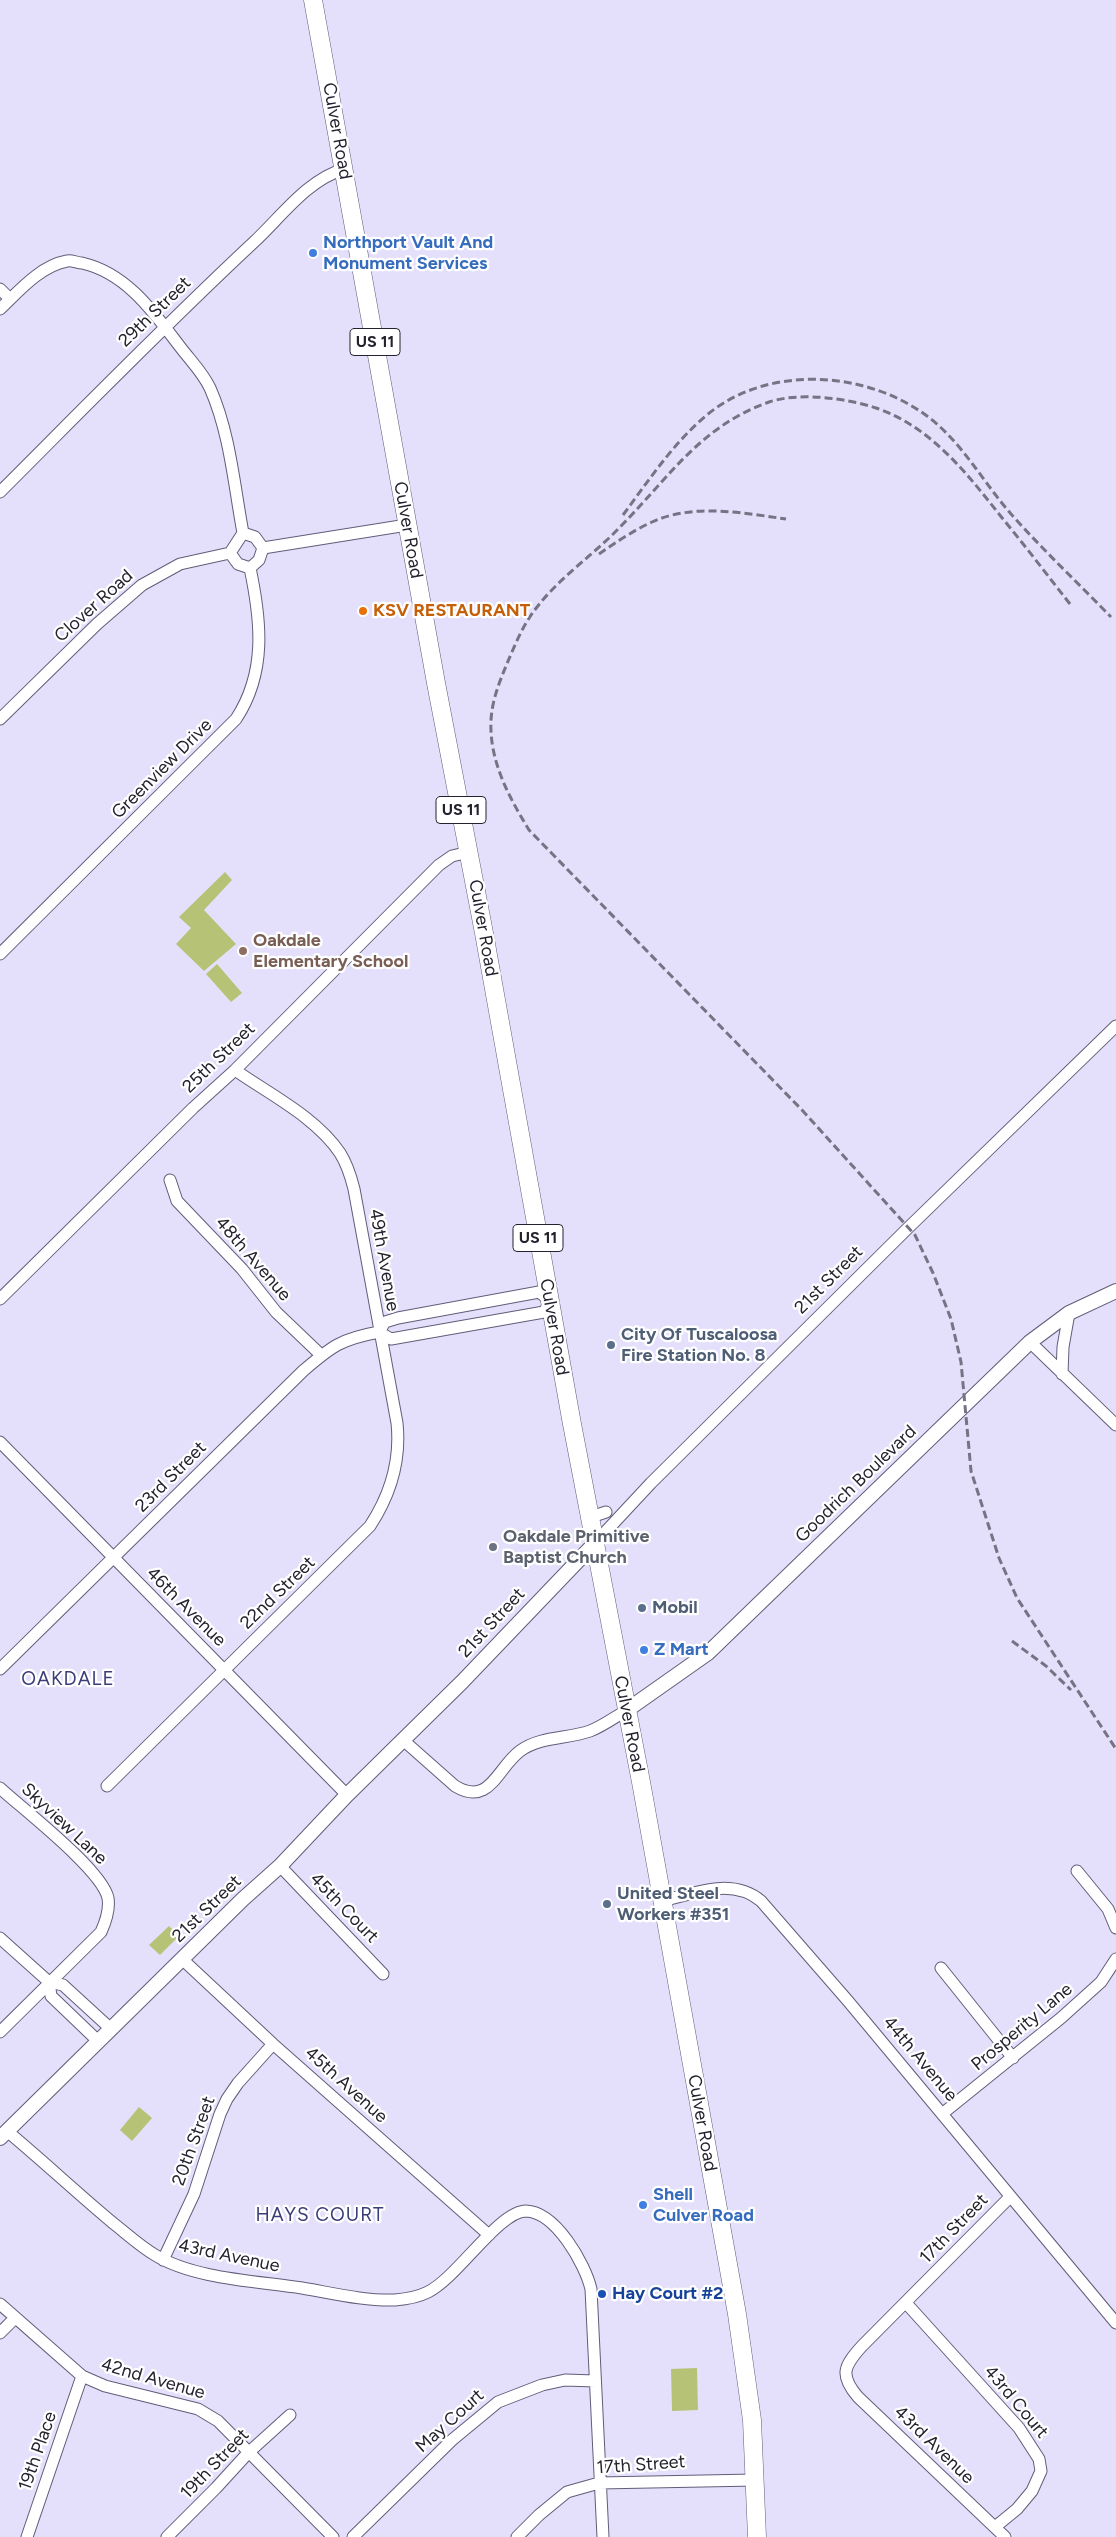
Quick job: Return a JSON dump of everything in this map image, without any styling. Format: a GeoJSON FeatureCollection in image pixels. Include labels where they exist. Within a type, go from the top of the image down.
{"type":"FeatureCollection","features":[{"type":"Feature","properties":{"kind":"main road","name":"Culver Road"},"geometry":{"type":"LineString","coordinates":[[313,0],[572,1424],[598,1515],[596,1542],[737,2314],[752,2420],[758,2537]]}},
{"type":"Feature","properties":{"kind":"street","name":"29th Street"},"geometry":{"type":"LineString","coordinates":[[0,492],[165,326],[318,180],[344,169]]}},
{"type":"Feature","properties":{"kind":"street"},"geometry":{"type":"LineString","coordinates":[[0,309],[41,271],[68,261],[94,266],[117,278],[142,300],[165,326],[205,378],[214,400],[228,445],[243,533],[230,553],[238,564],[250,568],[259,560],[263,548]]}},
{"type":"Feature","properties":{"kind":"street"},"geometry":{"type":"LineString","coordinates":[[0,289],[10,299]]}},
{"type":"Feature","properties":{"kind":"street"},"geometry":{"type":"LineString","coordinates":[[263,548],[407,525]]}},
{"type":"Feature","properties":{"kind":"street"},"geometry":{"type":"LineString","coordinates":[[243,533],[255,537],[263,548]]}},
{"type":"Feature","properties":{"kind":"street","name":"Clover Road"},"geometry":{"type":"LineString","coordinates":[[0,719],[97,624],[142,585],[180,564],[230,553]]}},
{"type":"Feature","properties":{"kind":"street","name":"Greenview Drive"},"geometry":{"type":"LineString","coordinates":[[0,954],[236,719],[252,689],[259,654],[260,631],[250,568]]}},
{"type":"Feature","properties":{"kind":"street","name":"25th Street"},"geometry":{"type":"LineString","coordinates":[[0,1299],[193,1108],[235,1070],[439,864],[452,856],[469,852]]}},
{"type":"Feature","properties":{"kind":"street","name":"21st Street"},"geometry":{"type":"LineString","coordinates":[[4,2134],[182,1959],[280,1866],[348,1795],[462,1682],[651,1483],[908,1228],[1116,1026]]}},
{"type":"Feature","properties":{"kind":"street","name":"49th Avenue"},"geometry":{"type":"LineString","coordinates":[[235,1070],[316,1128],[341,1155],[354,1189],[397,1423],[398,1447],[392,1483],[382,1505]]}},
{"type":"Feature","properties":{"kind":"street","name":"48th Avenue"},"geometry":{"type":"LineString","coordinates":[[170,1180],[177,1201],[242,1269],[276,1312],[321,1355]]}},
{"type":"Feature","properties":{"kind":"street","name":"Goodrich Boulevard"},"geometry":{"type":"LineString","coordinates":[[627,1710],[708,1653],[1030,1342],[1069,1313],[1116,1291]]}},
{"type":"Feature","properties":{"kind":"street","name":"23rd Street"},"geometry":{"type":"LineString","coordinates":[[0,1669],[321,1355],[340,1341],[379,1332],[391,1339],[544,1312],[551,1301],[539,1292],[398,1318],[385,1322],[379,1332]]}},
{"type":"Feature","properties":{"kind":"street"},"geometry":{"type":"LineString","coordinates":[[1062,1374],[1062,1347],[1069,1313]]}},
{"type":"Feature","properties":{"kind":"street"},"geometry":{"type":"LineString","coordinates":[[1030,1342],[1116,1425]]}},
{"type":"Feature","properties":{"kind":"street","name":"46th Avenue"},"geometry":{"type":"LineString","coordinates":[[0,1442],[113,1559],[348,1795]]}},
{"type":"Feature","properties":{"kind":"street","name":"22nd Street"},"geometry":{"type":"LineString","coordinates":[[107,1786],[345,1552],[370,1526],[382,1505]]}},
{"type":"Feature","properties":{"kind":"street"},"geometry":{"type":"LineString","coordinates":[[403,1740],[455,1786],[464,1791],[479,1792],[490,1785],[520,1751],[531,1744],[590,1731],[627,1710]]}},
{"type":"Feature","properties":{"kind":"street","name":"Skyview Lane"},"geometry":{"type":"LineString","coordinates":[[0,1788],[94,1873],[108,1898],[106,1920],[101,1932],[0,2032]]}},
{"type":"Feature","properties":{"kind":"street","name":"45th Court"},"geometry":{"type":"LineString","coordinates":[[280,1866],[383,1974]]}},
{"type":"Feature","properties":{"kind":"street"},"geometry":{"type":"LineString","coordinates":[[1077,1871],[1108,1909],[1116,1928]]}},
{"type":"Feature","properties":{"kind":"street","name":"44th Avenue"},"geometry":{"type":"LineString","coordinates":[[662,1901],[727,1887],[752,1893],[805,1951],[1116,2323]]}},
{"type":"Feature","properties":{"kind":"street"},"geometry":{"type":"LineString","coordinates":[[0,1938],[49,1982],[63,1985],[111,2029]]}},
{"type":"Feature","properties":{"kind":"street","name":"45th Avenue"},"geometry":{"type":"LineString","coordinates":[[182,1959],[273,2044],[489,2235]]}},
{"type":"Feature","properties":{"kind":"street","name":"Prosperity Lane"},"geometry":{"type":"LineString","coordinates":[[942,2114],[1013,2058],[1101,1982],[1116,1959]]}},
{"type":"Feature","properties":{"kind":"street"},"geometry":{"type":"LineString","coordinates":[[941,1968],[1013,2058]]}},
{"type":"Feature","properties":{"kind":"street"},"geometry":{"type":"LineString","coordinates":[[49,1982],[51,1996],[98,2041]]}},
{"type":"Feature","properties":{"kind":"street","name":"20th Street"},"geometry":{"type":"LineString","coordinates":[[163,2260],[194,2194],[220,2114],[227,2099],[238,2083],[273,2044]]}},
{"type":"Feature","properties":{"kind":"street","name":"43rd Avenue"},"geometry":{"type":"LineString","coordinates":[[4,2134],[145,2249],[163,2260],[193,2270],[229,2277],[354,2296],[394,2300],[417,2297],[428,2292],[452,2274],[489,2235],[514,2214],[526,2211],[547,2221],[572,2246],[591,2289],[603,2537]]}},
{"type":"Feature","properties":{"kind":"street","name":"17th Street"},"geometry":{"type":"LineString","coordinates":[[845,2375],[847,2362],[1010,2197]]}},
{"type":"Feature","properties":{"kind":"street","name":"43rd Court"},"geometry":{"type":"LineString","coordinates":[[906,2303],[1019,2428],[1039,2460],[1041,2471],[1032,2491],[1017,2509],[995,2527]]}},
{"type":"Feature","properties":{"kind":"street","name":"42nd Avenue"},"geometry":{"type":"LineString","coordinates":[[0,2304],[82,2376],[105,2386],[175,2402],[208,2414],[218,2421],[333,2537]]}},
{"type":"Feature","properties":{"kind":"street"},"geometry":{"type":"LineString","coordinates":[[0,2332],[15,2318]]}},
{"type":"Feature","properties":{"kind":"street","name":"43rd Avenue"},"geometry":{"type":"LineString","coordinates":[[845,2375],[850,2388],[858,2397],[1004,2537]]}},
{"type":"Feature","properties":{"kind":"street","name":"19th Place"},"geometry":{"type":"LineString","coordinates":[[27,2537],[82,2376]]}},
{"type":"Feature","properties":{"kind":"street","name":"May Court"},"geometry":{"type":"LineString","coordinates":[[353,2537],[452,2440],[498,2402],[542,2385],[566,2380],[595,2381]]}},
{"type":"Feature","properties":{"kind":"street","name":"19th Street"},"geometry":{"type":"LineString","coordinates":[[167,2537],[248,2453],[290,2415]]}},
{"type":"Feature","properties":{"kind":"street","name":"17th Street"},"geometry":{"type":"LineString","coordinates":[[517,2537],[539,2515],[567,2492],[599,2483],[755,2480]]}},
{"type":"Feature","properties":{"kind":"green space"},"geometry":{"type":"Polygon","coordinates":[[[225,872],[232,880],[204,910],[236,944],[204,971],[176,944],[191,928],[179,917],[225,872]]]}},
{"type":"Feature","properties":{"kind":"green space"},"geometry":{"type":"Polygon","coordinates":[[[217,964],[242,993],[231,1002],[206,974],[217,964]]]}},
{"type":"Feature","properties":{"kind":"green space"},"geometry":{"type":"Polygon","coordinates":[[[169,1926],[179,1936],[160,1955],[149,1945],[169,1926]]]}},
{"type":"Feature","properties":{"kind":"green space"},"geometry":{"type":"Polygon","coordinates":[[[139,2107],[152,2118],[132,2141],[120,2130],[139,2107]]]}},
{"type":"Feature","properties":{"kind":"green space"},"geometry":{"type":"Polygon","coordinates":[[[697,2368],[698,2410],[672,2411],[671,2369],[697,2368]]]}},
{"type":"Feature","properties":{"kind":"railway"},"geometry":{"type":"LineString","coordinates":[[623,515],[662,462],[684,437],[708,414],[733,398],[760,387],[788,381],[818,379],[847,382],[876,390],[903,401],[940,426],[962,450],[1011,514],[1111,617]]}},
{"type":"Feature","properties":{"kind":"railway"},"geometry":{"type":"LineString","coordinates":[[1070,604],[962,470],[932,440],[915,427],[896,416],[851,401],[808,397],[781,399],[745,412],[724,424],[705,439],[688,454],[611,536],[565,577],[544,599],[522,630],[501,679],[493,706],[491,735],[493,750],[502,778],[514,805],[529,830],[802,1110],[915,1235],[933,1273],[951,1319],[961,1362],[971,1471],[999,1558],[1017,1598],[1116,1749]]}},
{"type":"Feature","properties":{"kind":"railway"},"geometry":{"type":"LineString","coordinates":[[599,554],[645,525],[668,516],[684,513],[701,511],[736,512],[786,519]]}},
{"type":"Feature","properties":{"kind":"railway"},"geometry":{"type":"LineString","coordinates":[[1012,1641],[1046,1666],[1071,1690]]}},
{"type":"Feature","properties":{"kind":"place","name":"Northport Vault And Monument Services"},"geometry":{"type":"Point","coordinates":[313,253]}},
{"type":"Feature","properties":{"kind":"place","name":"KSV RESTAURANT"},"geometry":{"type":"Point","coordinates":[363,611]}},
{"type":"Feature","properties":{"kind":"place","name":"Oakdale Elementary School"},"geometry":{"type":"Point","coordinates":[243,951]}},
{"type":"Feature","properties":{"kind":"place","name":"City Of Tuscaloosa Fire Station No. 8"},"geometry":{"type":"Point","coordinates":[611,1345]}},
{"type":"Feature","properties":{"kind":"place","name":"Oakdale Primitive Baptist Church"},"geometry":{"type":"Point","coordinates":[493,1547]}},
{"type":"Feature","properties":{"kind":"place","name":"Mobil"},"geometry":{"type":"Point","coordinates":[642,1608]}},
{"type":"Feature","properties":{"kind":"place","name":"Z Mart"},"geometry":{"type":"Point","coordinates":[644,1650]}},
{"type":"Feature","properties":{"kind":"place","name":"United Steel Workers #351"},"geometry":{"type":"Point","coordinates":[607,1904]}},
{"type":"Feature","properties":{"kind":"place","name":"Shell Culver Road"},"geometry":{"type":"Point","coordinates":[643,2205]}},
{"type":"Feature","properties":{"kind":"place","name":"Hay Court #2"},"geometry":{"type":"Point","coordinates":[602,2294]}},
{"type":"Feature","properties":{"kind":"district","name":"OAKDALE"},"geometry":{"type":"Point","coordinates":[68,1679]}},
{"type":"Feature","properties":{"kind":"district","name":"HAYS COURT"},"geometry":{"type":"Point","coordinates":[320,2215]}}]}
